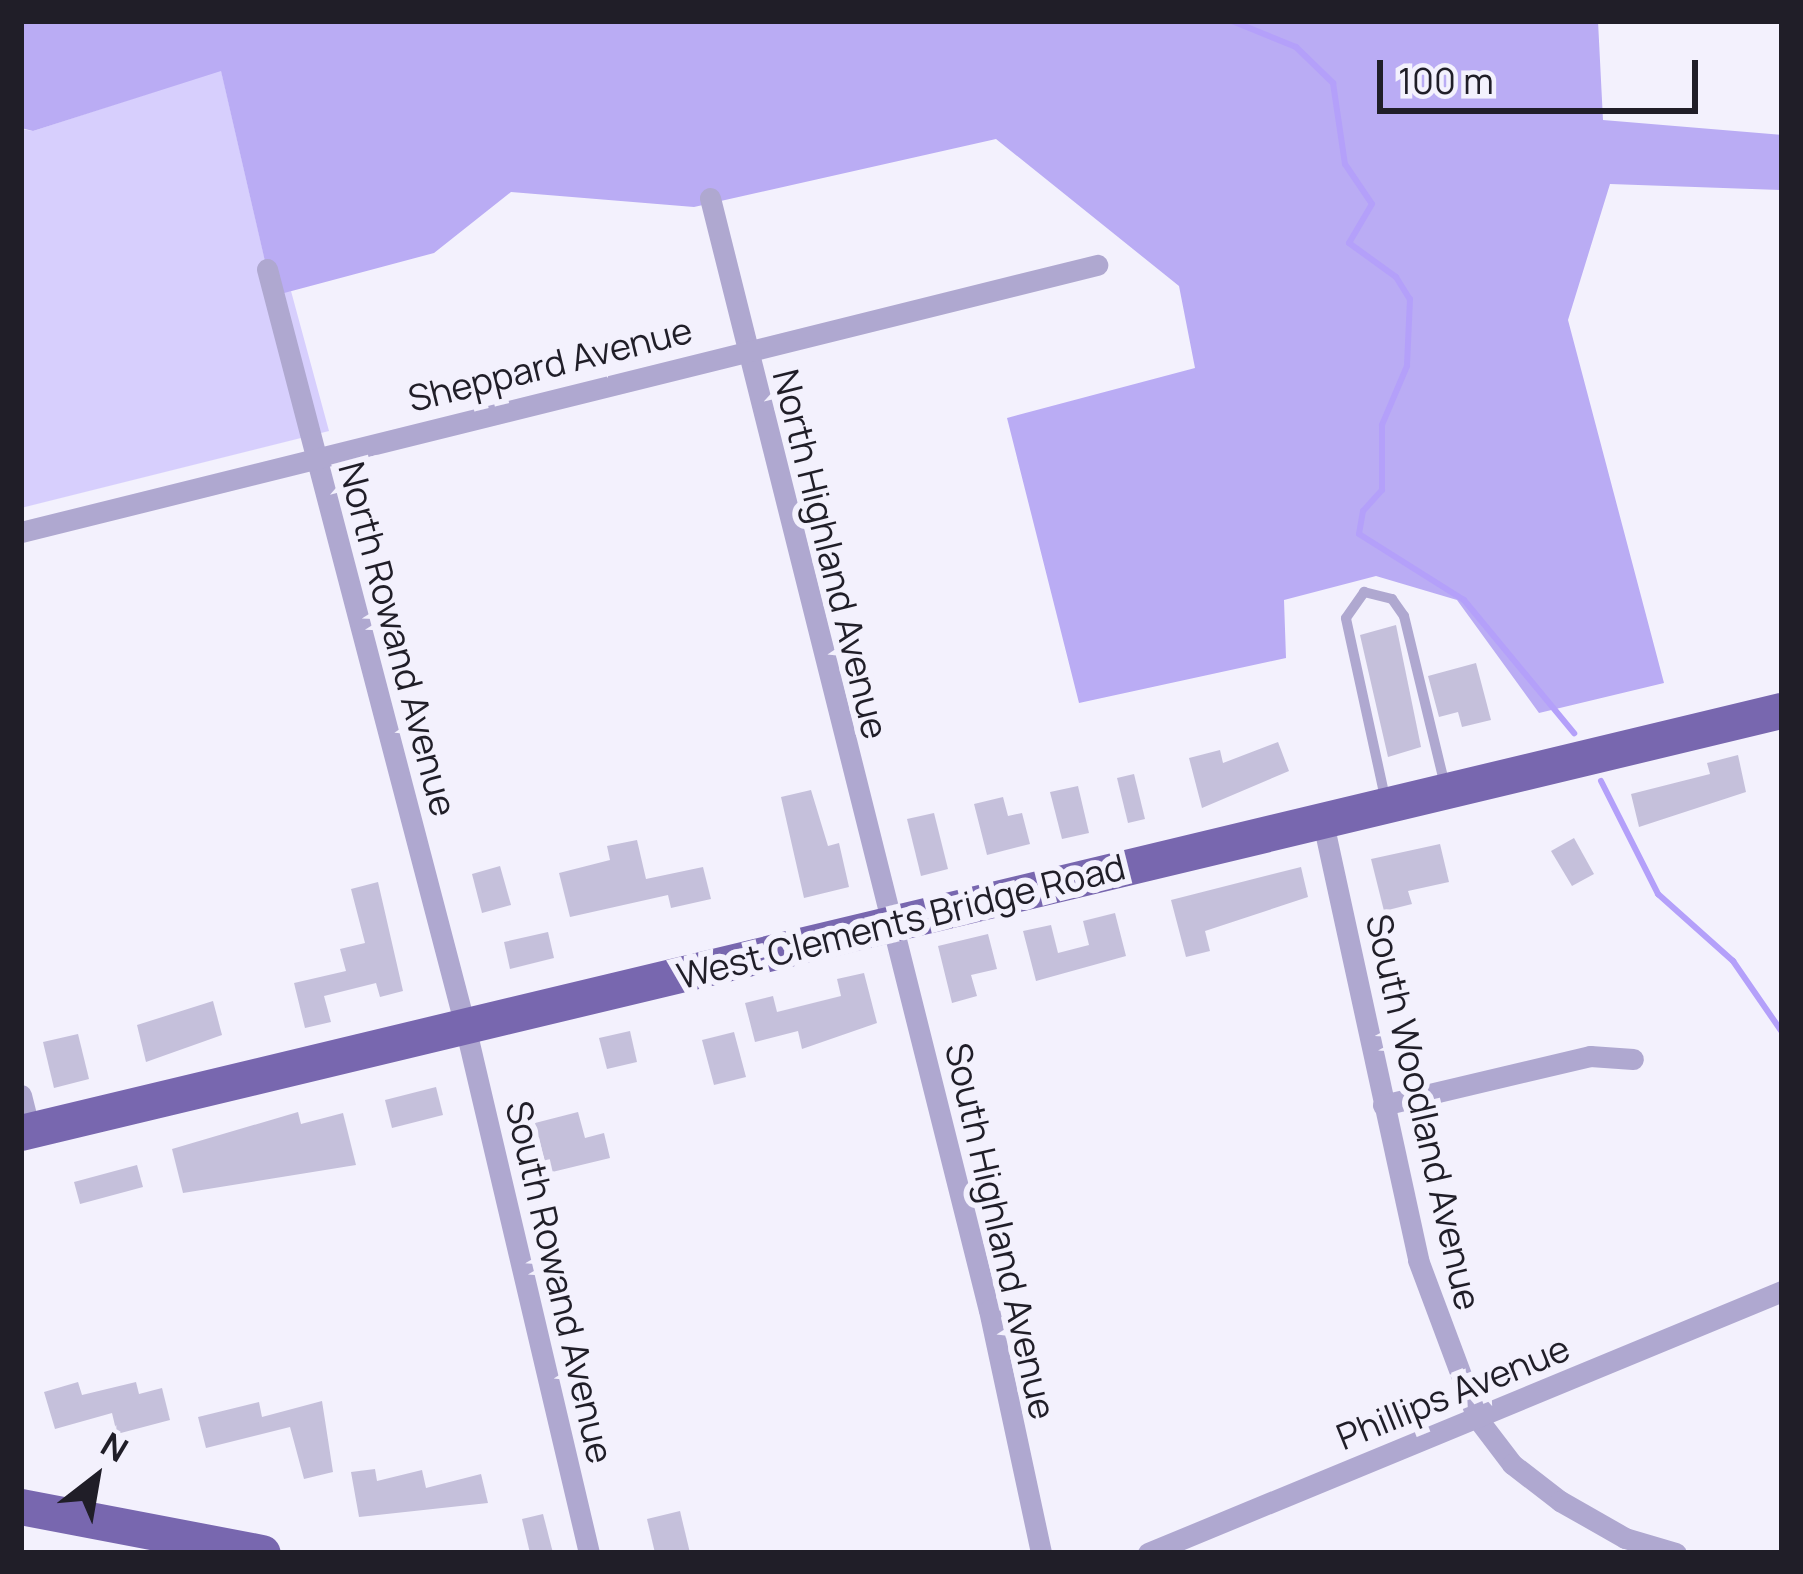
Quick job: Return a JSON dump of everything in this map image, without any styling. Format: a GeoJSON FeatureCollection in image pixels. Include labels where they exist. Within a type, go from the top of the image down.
{"type":"FeatureCollection","features":[{"type":"Feature","properties":{"kind":"main road","name":"West Clements Bridge Road"},"geometry":{"type":"LineString","coordinates":[[25,1132],[1386,802],[1782,711]]}},
{"type":"Feature","properties":{"kind":"main road"},"geometry":{"type":"LineString","coordinates":[[21,1508],[212,1548],[263,1553]]}},
{"type":"Feature","properties":{"kind":"street","name":"North Highland Avenue"},"geometry":{"type":"LineString","coordinates":[[710,198],[868,848],[894,924]]}},
{"type":"Feature","properties":{"kind":"street","name":"Sheppard Avenue"},"geometry":{"type":"LineString","coordinates":[[21,532],[1096,265]]}},
{"type":"Feature","properties":{"kind":"street","name":"North Rowand Avenue"},"geometry":{"type":"LineString","coordinates":[[267,269],[465,1026]]}},
{"type":"Feature","properties":{"kind":"street","name":"South Woodland Avenue"},"geometry":{"type":"LineString","coordinates":[[1322,818],[1418,1260],[1477,1418],[1512,1464],[1560,1501],[1625,1538],[1676,1553]]}},
{"type":"Feature","properties":{"kind":"street","name":"South Highland Avenue"},"geometry":{"type":"LineString","coordinates":[[894,924],[1041,1553]]}},
{"type":"Feature","properties":{"kind":"street","name":"South Rowand Avenue"},"geometry":{"type":"LineString","coordinates":[[465,1026],[589,1553]]}},
{"type":"Feature","properties":{"kind":"street"},"geometry":{"type":"LineString","coordinates":[[1383,1105],[1590,1056],[1633,1059]]}},
{"type":"Feature","properties":{"kind":"street"},"geometry":{"type":"LineString","coordinates":[[21,1094],[25,1132]]}},
{"type":"Feature","properties":{"kind":"street","name":"Phillips Avenue"},"geometry":{"type":"LineString","coordinates":[[1148,1553],[1782,1292]]}},
{"type":"Feature","properties":{"kind":"lane"},"geometry":{"type":"LineString","coordinates":[[1386,802],[1346,617],[1364,592],[1392,599],[1404,616],[1446,789]]}},
{"type":"Feature","properties":{"kind":"shaded area"},"geometry":{"type":"Polygon","coordinates":[[[21,21],[1598,21],[1603,120],[1782,135],[1782,190],[1610,184],[1568,320],[1664,683],[1539,713],[1457,600],[1376,576],[1284,600],[1286,658],[1079,703],[1007,418],[1195,368],[1179,286],[996,139],[694,207],[511,192],[434,253],[273,296],[221,71],[33,131],[21,128],[21,21]]]}},
{"type":"Feature","properties":{"kind":"shaded area"},"geometry":{"type":"Polygon","coordinates":[[[221,70],[273,295],[291,291],[329,431],[21,508],[21,129],[33,131],[221,70]]]}},
{"type":"Feature","properties":{"kind":"building"},"geometry":{"type":"Polygon","coordinates":[[[1396,625],[1421,747],[1388,757],[1360,635],[1396,625]]]}},
{"type":"Feature","properties":{"kind":"building"},"geometry":{"type":"Polygon","coordinates":[[[1476,663],[1491,720],[1462,727],[1458,712],[1439,717],[1428,676],[1476,663]]]}},
{"type":"Feature","properties":{"kind":"building"},"geometry":{"type":"Polygon","coordinates":[[[1278,742],[1289,771],[1202,808],[1189,758],[1220,750],[1223,763],[1278,742]]]}},
{"type":"Feature","properties":{"kind":"building"},"geometry":{"type":"Polygon","coordinates":[[[1738,755],[1746,792],[1639,827],[1631,794],[1710,774],[1707,763],[1738,755]]]}},
{"type":"Feature","properties":{"kind":"building"},"geometry":{"type":"Polygon","coordinates":[[[1134,774],[1145,819],[1128,823],[1117,778],[1134,774]]]}},
{"type":"Feature","properties":{"kind":"building"},"geometry":{"type":"Polygon","coordinates":[[[1078,786],[1089,833],[1062,839],[1050,792],[1078,786]]]}},
{"type":"Feature","properties":{"kind":"building"},"geometry":{"type":"Polygon","coordinates":[[[811,790],[828,846],[839,843],[849,887],[804,898],[781,797],[811,790]]]}},
{"type":"Feature","properties":{"kind":"building"},"geometry":{"type":"Polygon","coordinates":[[[1003,797],[1008,816],[1022,813],[1030,844],[987,855],[974,804],[1003,797]]]}},
{"type":"Feature","properties":{"kind":"building"},"geometry":{"type":"Polygon","coordinates":[[[934,813],[948,869],[921,876],[907,819],[934,813]]]}},
{"type":"Feature","properties":{"kind":"building"},"geometry":{"type":"Polygon","coordinates":[[[1574,838],[1594,874],[1572,886],[1551,851],[1574,838]]]}},
{"type":"Feature","properties":{"kind":"building"},"geometry":{"type":"Polygon","coordinates":[[[637,840],[646,879],[703,867],[711,899],[671,908],[668,895],[570,917],[559,873],[610,860],[607,846],[637,840]]]}},
{"type":"Feature","properties":{"kind":"building"},"geometry":{"type":"Polygon","coordinates":[[[1440,844],[1449,882],[1408,891],[1412,904],[1384,911],[1371,859],[1440,844]]]}},
{"type":"Feature","properties":{"kind":"building"},"geometry":{"type":"Polygon","coordinates":[[[500,866],[511,905],[482,913],[472,874],[500,866]]]}},
{"type":"Feature","properties":{"kind":"building"},"geometry":{"type":"Polygon","coordinates":[[[1301,867],[1308,897],[1205,931],[1210,951],[1186,957],[1171,900],[1301,867]]]}},
{"type":"Feature","properties":{"kind":"building"},"geometry":{"type":"Polygon","coordinates":[[[378,882],[403,991],[380,997],[376,983],[324,996],[331,1022],[305,1028],[294,983],[346,971],[340,949],[365,943],[351,889],[378,882]]]}},
{"type":"Feature","properties":{"kind":"building"},"geometry":{"type":"Polygon","coordinates":[[[1115,913],[1126,956],[1036,981],[1023,931],[1051,925],[1058,953],[1089,945],[1083,921],[1115,913]]]}},
{"type":"Feature","properties":{"kind":"building"},"geometry":{"type":"Polygon","coordinates":[[[548,932],[554,958],[510,969],[504,942],[548,932]]]}},
{"type":"Feature","properties":{"kind":"building"},"geometry":{"type":"Polygon","coordinates":[[[988,934],[997,969],[971,975],[977,996],[952,1003],[938,946],[988,934]]]}},
{"type":"Feature","properties":{"kind":"building"},"geometry":{"type":"Polygon","coordinates":[[[864,973],[877,1023],[802,1049],[798,1031],[755,1042],[745,1003],[773,996],[777,1012],[841,996],[837,979],[864,973]]]}},
{"type":"Feature","properties":{"kind":"building"},"geometry":{"type":"Polygon","coordinates":[[[213,1001],[222,1035],[146,1062],[137,1025],[213,1001]]]}},
{"type":"Feature","properties":{"kind":"building"},"geometry":{"type":"Polygon","coordinates":[[[630,1031],[637,1062],[607,1069],[599,1038],[630,1031]]]}},
{"type":"Feature","properties":{"kind":"building"},"geometry":{"type":"Polygon","coordinates":[[[734,1032],[746,1077],[714,1085],[702,1040],[734,1032]]]}},
{"type":"Feature","properties":{"kind":"building"},"geometry":{"type":"Polygon","coordinates":[[[78,1034],[89,1079],[54,1088],[43,1042],[78,1034]]]}},
{"type":"Feature","properties":{"kind":"building"},"geometry":{"type":"Polygon","coordinates":[[[436,1087],[443,1115],[392,1128],[385,1100],[436,1087]]]}},
{"type":"Feature","properties":{"kind":"building"},"geometry":{"type":"Polygon","coordinates":[[[298,1112],[301,1124],[343,1113],[356,1165],[183,1193],[172,1149],[298,1112]]]}},
{"type":"Feature","properties":{"kind":"building"},"geometry":{"type":"Polygon","coordinates":[[[578,1112],[585,1138],[604,1133],[610,1158],[548,1173],[535,1123],[578,1112]]]}},
{"type":"Feature","properties":{"kind":"building"},"geometry":{"type":"Polygon","coordinates":[[[137,1165],[143,1187],[80,1204],[74,1182],[137,1165]]]}},
{"type":"Feature","properties":{"kind":"building"},"geometry":{"type":"Polygon","coordinates":[[[78,1382],[82,1395],[136,1382],[139,1394],[162,1388],[170,1420],[117,1434],[112,1413],[55,1429],[44,1392],[78,1382]]]}},
{"type":"Feature","properties":{"kind":"building"},"geometry":{"type":"Polygon","coordinates":[[[322,1401],[333,1472],[304,1479],[290,1427],[206,1448],[198,1417],[259,1402],[262,1417],[322,1401]]]}},
{"type":"Feature","properties":{"kind":"building"},"geometry":{"type":"Polygon","coordinates":[[[375,1469],[377,1481],[422,1470],[426,1488],[481,1474],[488,1503],[359,1517],[351,1472],[375,1469]]]}},
{"type":"Feature","properties":{"kind":"building"},"geometry":{"type":"Polygon","coordinates":[[[680,1511],[690,1553],[655,1553],[647,1519],[680,1511]]]}},
{"type":"Feature","properties":{"kind":"building"},"geometry":{"type":"Polygon","coordinates":[[[543,1514],[553,1553],[530,1553],[522,1519],[543,1514]]]}},
{"type":"Feature","properties":{"kind":"waterway"},"geometry":{"type":"LineString","coordinates":[[1232,21],[1296,47],[1333,83],[1345,164],[1372,204],[1349,243],[1396,277],[1410,299],[1407,366],[1382,425],[1382,490],[1363,511],[1359,534],[1464,600],[1574,733]]}},
{"type":"Feature","properties":{"kind":"waterway"},"geometry":{"type":"LineString","coordinates":[[1601,781],[1658,894],[1733,961],[1782,1032]]}}]}
